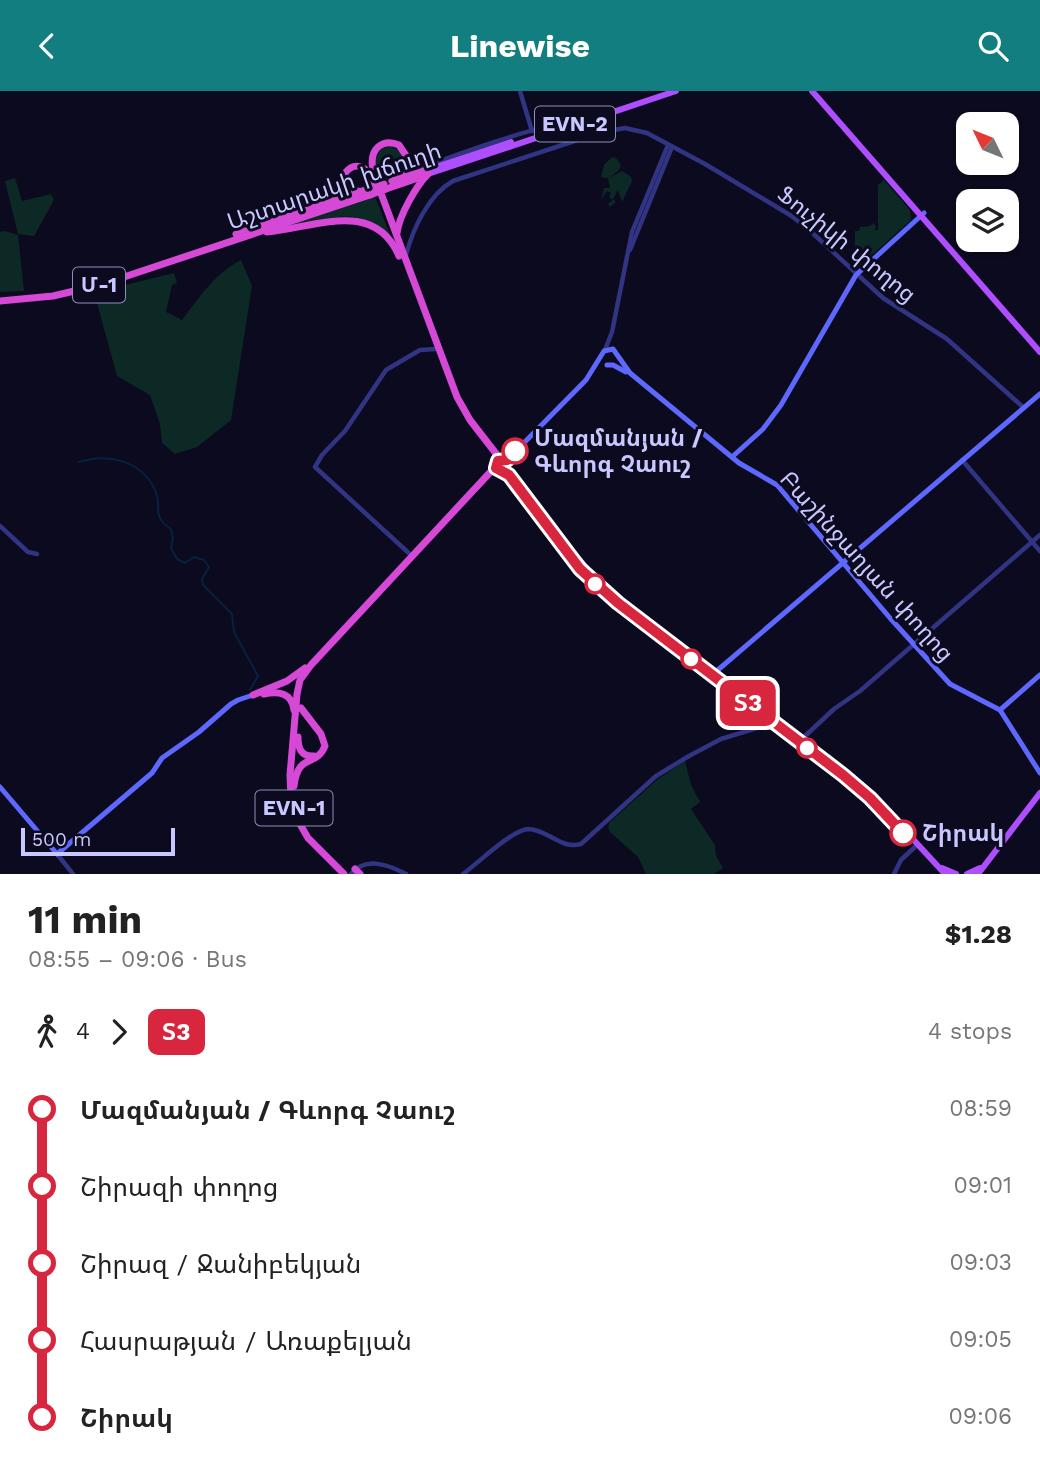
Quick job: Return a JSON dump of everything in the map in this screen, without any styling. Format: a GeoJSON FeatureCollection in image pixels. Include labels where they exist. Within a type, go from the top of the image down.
{"type":"FeatureCollection","features":[{"type":"Feature","properties":{"kind":"highway"},"geometry":{"type":"LineString","coordinates":[[387,185],[405,170],[407,156],[399,145],[387,143],[379,146],[373,153],[372,164],[405,260],[460,404],[501,465]]}},
{"type":"Feature","properties":{"kind":"highway"},"geometry":{"type":"LineString","coordinates":[[359,192],[346,184],[345,177],[348,170],[357,166],[365,169],[372,178],[458,408],[501,465]]}},
{"type":"Feature","properties":{"kind":"highway","name":"Աշտարակի խճուղի"},"geometry":{"type":"LineString","coordinates":[[0,299],[82,286],[236,239],[425,172]]}},
{"type":"Feature","properties":{"kind":"highway"},"geometry":{"type":"LineString","coordinates":[[398,240],[398,227],[425,172]]}},
{"type":"Feature","properties":{"kind":"highway","name":"Աշտարակի խճուղի"},"geometry":{"type":"LineString","coordinates":[[194,251],[359,192],[369,192]]}},
{"type":"Feature","properties":{"kind":"highway"},"geometry":{"type":"LineString","coordinates":[[236,239],[337,221],[360,221],[376,227],[387,237],[408,274]]}},
{"type":"Feature","properties":{"kind":"highway","name":"EVN-1"},"geometry":{"type":"LineString","coordinates":[[346,870],[306,830],[297,810],[293,790],[295,729],[302,683],[412,556],[501,465]]}},
{"type":"Feature","properties":{"kind":"highway","name":"EVN-1"},"geometry":{"type":"LineString","coordinates":[[346,870],[308,838],[295,812],[290,782],[300,680],[501,465]]}},
{"type":"Feature","properties":{"kind":"highway"},"geometry":{"type":"LineString","coordinates":[[253,695],[293,678],[336,641]]}},
{"type":"Feature","properties":{"kind":"highway"},"geometry":{"type":"LineString","coordinates":[[253,695],[279,689],[288,692],[295,699]]}},
{"type":"Feature","properties":{"kind":"highway"},"geometry":{"type":"LineString","coordinates":[[253,695],[276,692],[288,696],[293,707],[300,751],[309,757],[321,754]]}},
{"type":"Feature","properties":{"kind":"highway"},"geometry":{"type":"LineString","coordinates":[[293,790],[298,768],[321,754],[325,746],[324,740],[301,708]]}},
{"type":"Feature","properties":{"kind":"main road","name":"Աշտարակի խճուղի"},"geometry":{"type":"LineString","coordinates":[[484,153],[664,92],[676,91]]}},
{"type":"Feature","properties":{"kind":"main road"},"geometry":{"type":"LineString","coordinates":[[811,91],[1040,346]]}},
{"type":"Feature","properties":{"kind":"main road","name":"Աշտարակի խճուղի"},"geometry":{"type":"LineString","coordinates":[[425,172],[546,134],[664,92]]}},
{"type":"Feature","properties":{"kind":"main road"},"geometry":{"type":"LineString","coordinates":[[732,457],[763,429],[781,405],[856,275],[922,214]]}},
{"type":"Feature","properties":{"kind":"main road"},"geometry":{"type":"LineString","coordinates":[[1009,313],[1040,352]]}},
{"type":"Feature","properties":{"kind":"main road"},"geometry":{"type":"LineString","coordinates":[[501,465],[595,373],[617,361],[617,353],[603,353]]}},
{"type":"Feature","properties":{"kind":"main road"},"geometry":{"type":"LineString","coordinates":[[603,353],[603,362],[610,365]]}},
{"type":"Feature","properties":{"kind":"main road"},"geometry":{"type":"LineString","coordinates":[[501,465],[586,380],[603,353]]}},
{"type":"Feature","properties":{"kind":"main road","name":"Բաշինջաղյան փողոց"},"geometry":{"type":"LineString","coordinates":[[617,353],[630,373],[732,457]]}},
{"type":"Feature","properties":{"kind":"main road","name":"Բաշինջաղյան փողոց"},"geometry":{"type":"LineString","coordinates":[[610,365],[625,372],[732,457],[774,482],[950,684],[1000,710]]}},
{"type":"Feature","properties":{"kind":"main road"},"geometry":{"type":"LineString","coordinates":[[713,674],[1040,394]]}},
{"type":"Feature","properties":{"kind":"main road"},"geometry":{"type":"LineString","coordinates":[[501,465],[598,582],[876,799],[941,872],[956,874]]}},
{"type":"Feature","properties":{"kind":"main road"},"geometry":{"type":"LineString","coordinates":[[1040,675],[1000,710],[1040,773]]}},
{"type":"Feature","properties":{"kind":"main road"},"geometry":{"type":"LineString","coordinates":[[0,787],[57,854],[138,785],[162,758],[199,733],[231,704],[253,695]]}},
{"type":"Feature","properties":{"kind":"main road"},"geometry":{"type":"LineString","coordinates":[[786,729],[862,790],[917,845]]}},
{"type":"Feature","properties":{"kind":"main road"},"geometry":{"type":"LineString","coordinates":[[980,874],[1040,793]]}},
{"type":"Feature","properties":{"kind":"main road"},"geometry":{"type":"LineString","coordinates":[[980,874],[1040,799]]}},
{"type":"Feature","properties":{"kind":"main road"},"geometry":{"type":"LineString","coordinates":[[967,874],[985,865]]}},
{"type":"Feature","properties":{"kind":"street"},"geometry":{"type":"LineString","coordinates":[[520,91],[531,131]]}},
{"type":"Feature","properties":{"kind":"street"},"geometry":{"type":"LineString","coordinates":[[584,121],[589,136]]}},
{"type":"Feature","properties":{"kind":"street"},"geometry":{"type":"LineString","coordinates":[[425,172],[423,168],[531,131],[554,124],[560,126]]}},
{"type":"Feature","properties":{"kind":"street","name":"Ֆուչիկի փողոց"},"geometry":{"type":"LineString","coordinates":[[405,260],[412,239],[433,198],[446,185],[589,136],[618,128],[629,128],[647,134],[705,164],[797,221],[896,308],[947,339],[1024,408]]}},
{"type":"Feature","properties":{"kind":"street"},"geometry":{"type":"LineString","coordinates":[[546,134],[553,148]]}},
{"type":"Feature","properties":{"kind":"street"},"geometry":{"type":"LineString","coordinates":[[603,353],[612,332],[632,232],[670,146]]}},
{"type":"Feature","properties":{"kind":"street"},"geometry":{"type":"LineString","coordinates":[[617,353],[613,333],[627,257],[670,146]]}},
{"type":"Feature","properties":{"kind":"street"},"geometry":{"type":"LineString","coordinates":[[398,240],[405,246],[412,239]]}},
{"type":"Feature","properties":{"kind":"street"},"geometry":{"type":"LineString","coordinates":[[412,556],[314,467],[345,431],[386,370],[420,350],[436,349]]}},
{"type":"Feature","properties":{"kind":"street"},"geometry":{"type":"LineString","coordinates":[[962,460],[1040,551]]}},
{"type":"Feature","properties":{"kind":"street"},"geometry":{"type":"LineString","coordinates":[[0,526],[28,552],[37,554]]}},
{"type":"Feature","properties":{"kind":"street"},"geometry":{"type":"LineString","coordinates":[[804,737],[1040,535]]}},
{"type":"Feature","properties":{"kind":"street"},"geometry":{"type":"LineString","coordinates":[[759,709],[764,726]]}},
{"type":"Feature","properties":{"kind":"street"},"geometry":{"type":"LineString","coordinates":[[463,874],[514,835],[527,829],[548,835],[567,845],[580,844],[656,776],[721,739],[764,726],[786,729],[804,737],[813,744],[813,749]]}},
{"type":"Feature","properties":{"kind":"street"},"geometry":{"type":"LineString","coordinates":[[894,874],[901,860],[917,845]]}},
{"type":"Feature","properties":{"kind":"street"},"geometry":{"type":"LineString","coordinates":[[57,854],[73,874]]}},
{"type":"Feature","properties":{"kind":"street"},"geometry":{"type":"LineString","coordinates":[[346,870],[378,864],[407,874]]}},
{"type":"Feature","properties":{"kind":"green space"},"geometry":{"type":"Polygon","coordinates":[[[389,146],[401,151],[405,164],[396,176],[380,181],[376,165],[377,155],[389,146]]]}},
{"type":"Feature","properties":{"kind":"green space"},"geometry":{"type":"Polygon","coordinates":[[[612,157],[621,165],[609,178],[622,171],[631,177],[632,181],[622,202],[618,190],[613,199],[616,202],[610,207],[608,204],[613,200],[609,197],[611,193],[607,191],[601,200],[604,188],[610,188],[608,178],[601,177],[604,165],[612,157]]]}},
{"type":"Feature","properties":{"kind":"green space"},"geometry":{"type":"Polygon","coordinates":[[[15,178],[22,201],[51,194],[54,200],[34,236],[18,234],[5,181],[15,178]]]}},
{"type":"Feature","properties":{"kind":"green space"},"geometry":{"type":"Polygon","coordinates":[[[884,180],[910,210],[911,220],[865,261],[855,250],[855,231],[873,223],[875,230],[878,230],[878,185],[884,180]]]}},
{"type":"Feature","properties":{"kind":"green space"},"geometry":{"type":"Polygon","coordinates":[[[375,197],[391,237],[370,222],[353,217],[281,228],[375,197]]]}},
{"type":"Feature","properties":{"kind":"green space"},"geometry":{"type":"Polygon","coordinates":[[[0,232],[18,235],[24,291],[0,292],[0,232]]]}},
{"type":"Feature","properties":{"kind":"green space"},"geometry":{"type":"Polygon","coordinates":[[[241,260],[252,286],[231,420],[197,447],[175,454],[162,443],[160,424],[150,395],[117,376],[97,303],[103,302],[101,291],[174,273],[177,283],[172,285],[166,312],[182,320],[215,279],[241,260]]]}},
{"type":"Feature","properties":{"kind":"green space"},"geometry":{"type":"Polygon","coordinates":[[[685,761],[691,785],[700,802],[691,809],[715,845],[716,856],[723,868],[714,874],[646,874],[638,857],[610,832],[608,827],[610,822],[658,779],[685,761]]]}},
{"type":"Feature","properties":{"kind":"waterway"},"geometry":{"type":"LineString","coordinates":[[79,462],[101,458],[123,461],[149,480],[157,496],[159,515],[171,529],[171,548],[177,559],[185,563],[194,557],[204,560],[209,567],[202,579],[203,585],[232,614],[234,632],[258,676],[250,690]]}},
{"type":"Feature","properties":{"kind":"bus line","name":"Տ3"},"geometry":{"type":"LineString","coordinates":[[515,451],[507,460],[498,461],[496,468],[509,475],[590,579],[862,790],[903,833]]}},
{"type":"Feature","properties":{"kind":"place","name":"Մազմանյան / Գևորգ Չաուշ"},"geometry":{"type":"Point","coordinates":[515,451]}},
{"type":"Feature","properties":{"kind":"place","name":"Շիրակ"},"geometry":{"type":"Point","coordinates":[903,833]}}]}
